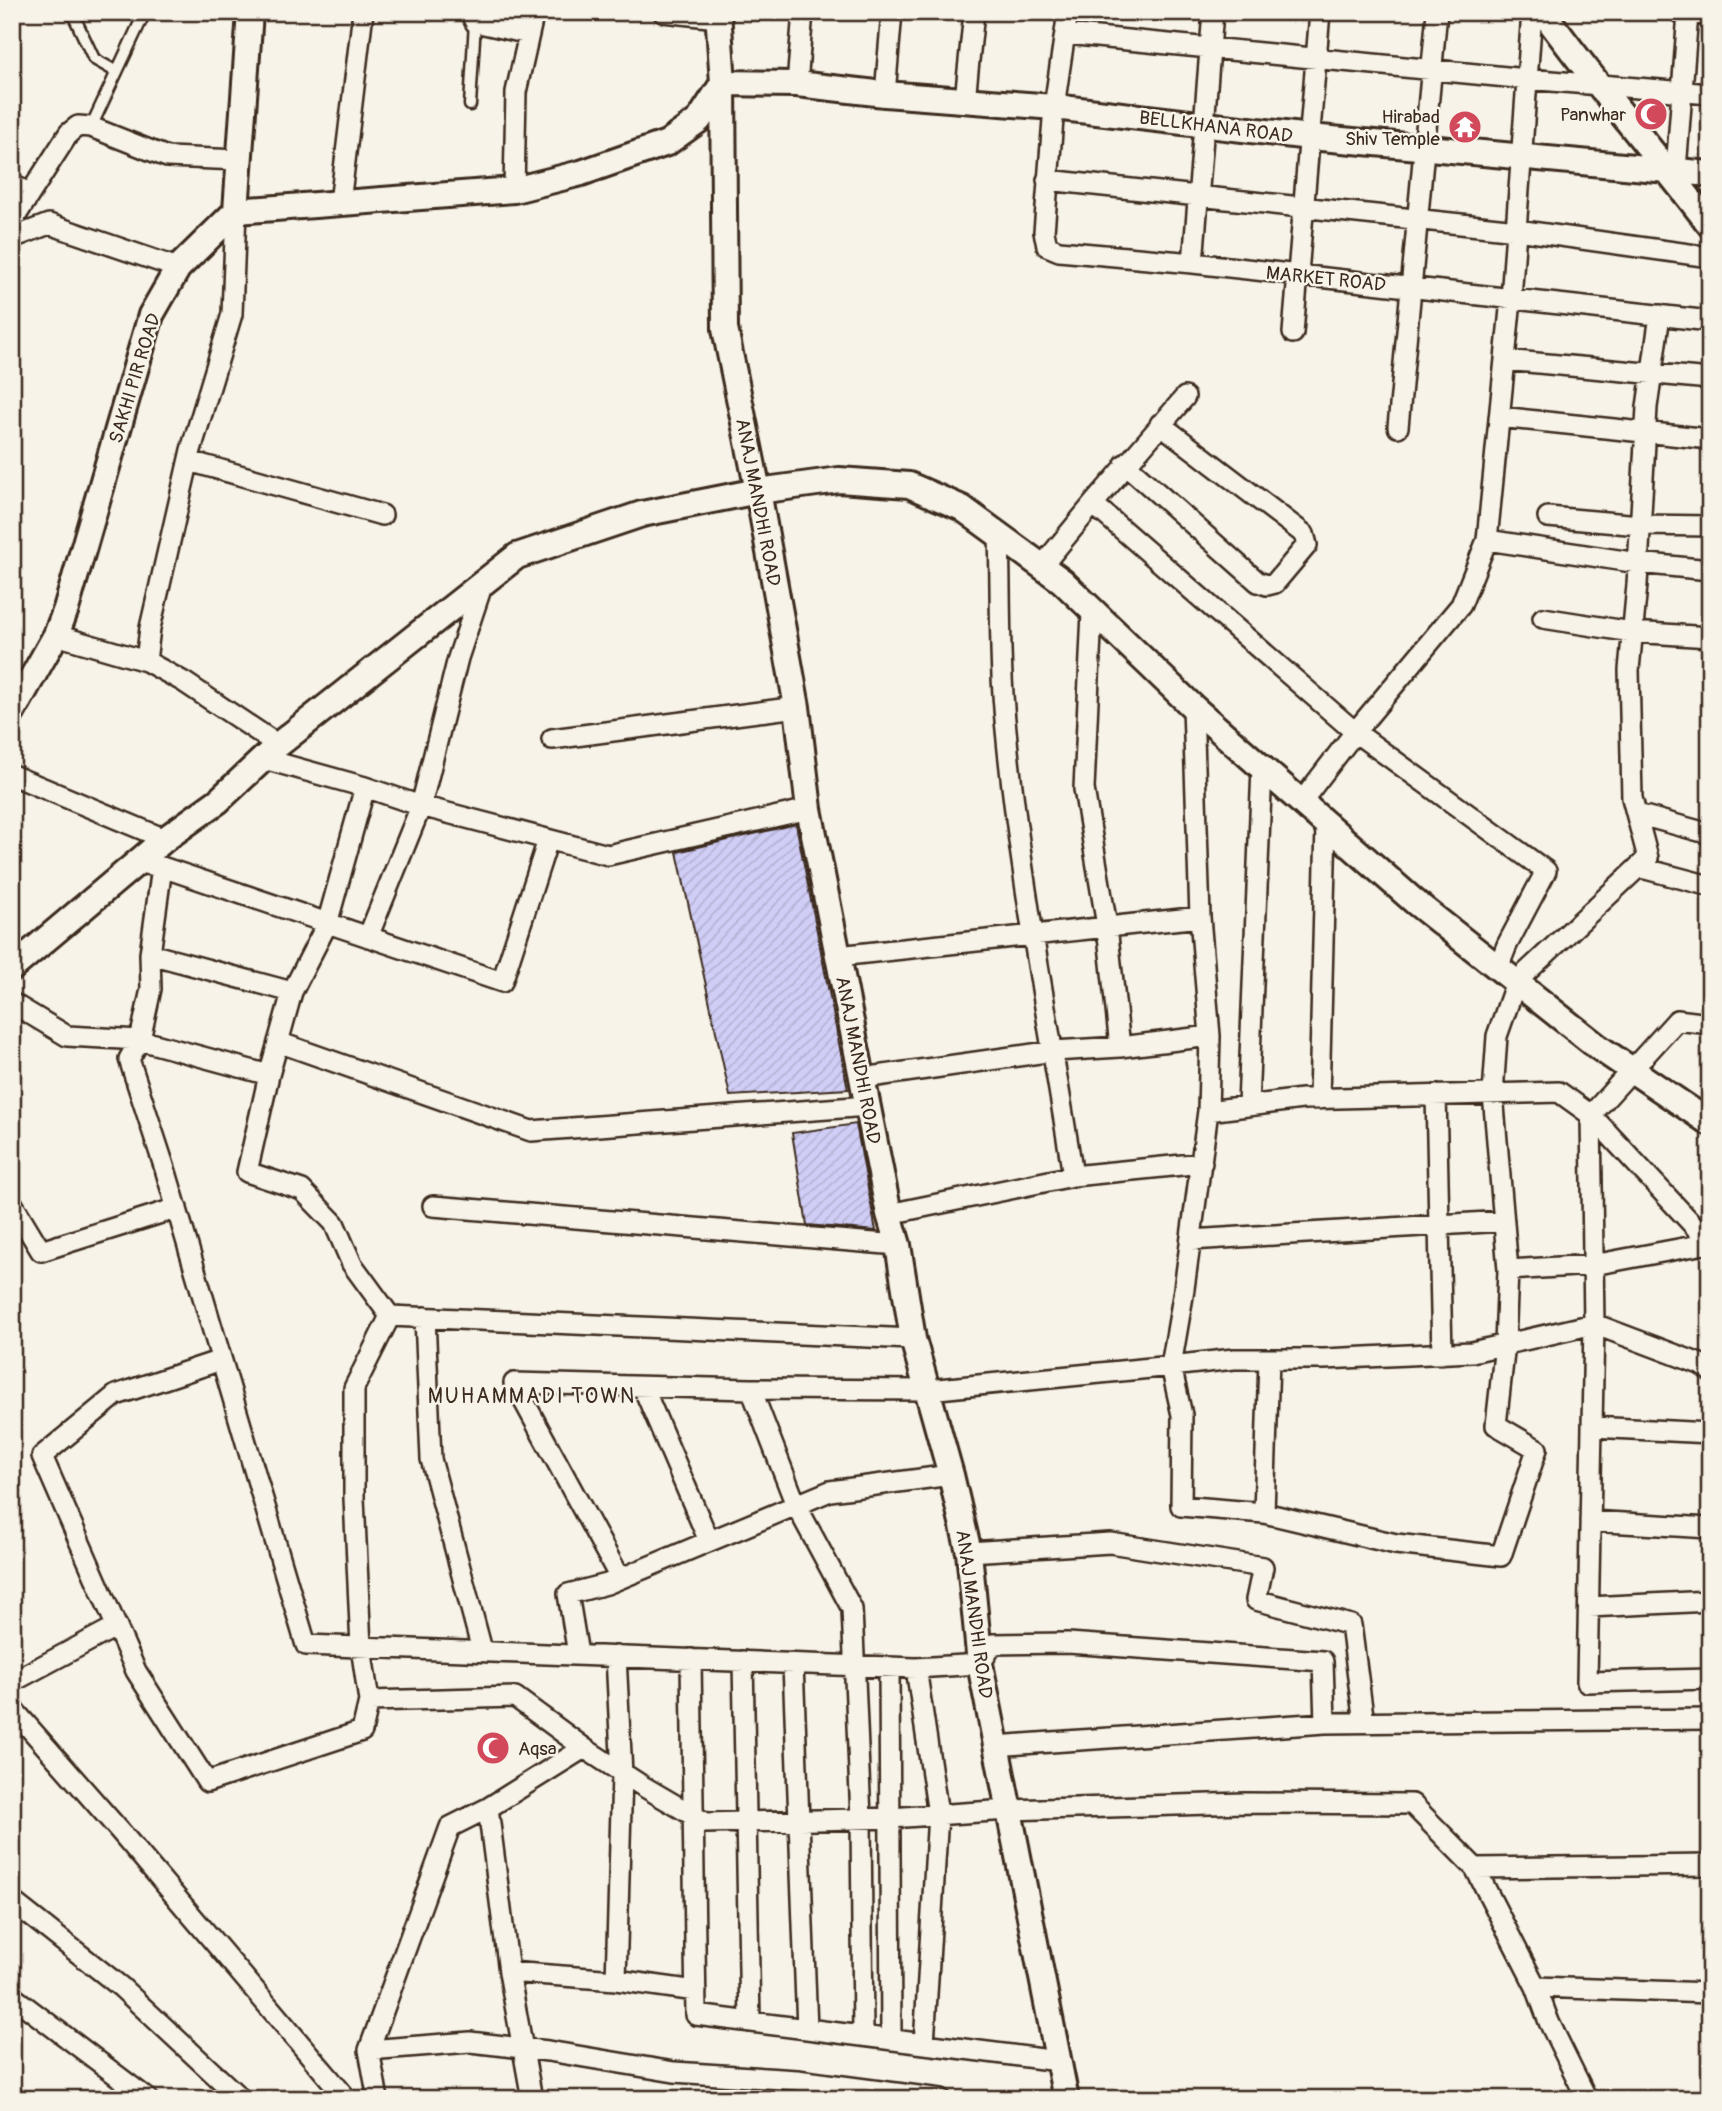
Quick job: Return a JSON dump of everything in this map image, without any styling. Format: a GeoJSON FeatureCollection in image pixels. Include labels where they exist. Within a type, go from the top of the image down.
{"type":"FeatureCollection","features":[{"type":"Feature","properties":{"kind":"street"},"geometry":{"type":"LineString","coordinates":[[146,661],[150,628],[189,461],[232,314],[239,160],[250,12]]}},
{"type":"Feature","properties":{"kind":"street"},"geometry":{"type":"LineString","coordinates":[[340,203],[363,12]]}},
{"type":"Feature","properties":{"kind":"street"},"geometry":{"type":"LineString","coordinates":[[514,190],[516,92],[534,12]]}},
{"type":"Feature","properties":{"kind":"street"},"geometry":{"type":"LineString","coordinates":[[663,12],[718,15]]}},
{"type":"Feature","properties":{"kind":"street"},"geometry":{"type":"LineString","coordinates":[[797,84],[803,12]]}},
{"type":"Feature","properties":{"kind":"street"},"geometry":{"type":"LineString","coordinates":[[885,94],[891,12]]}},
{"type":"Feature","properties":{"kind":"street"},"geometry":{"type":"LineString","coordinates":[[965,100],[974,12]]}},
{"type":"Feature","properties":{"kind":"street"},"geometry":{"type":"LineString","coordinates":[[1068,12],[1054,107],[1047,180],[1517,230],[1710,257]]}},
{"type":"Feature","properties":{"kind":"street"},"geometry":{"type":"LineString","coordinates":[[1192,263],[1213,12]]}},
{"type":"Feature","properties":{"kind":"street"},"geometry":{"type":"LineString","coordinates":[[1293,333],[1320,12]]}},
{"type":"Feature","properties":{"kind":"street"},"geometry":{"type":"LineString","coordinates":[[1398,427],[1437,12]]}},
{"type":"Feature","properties":{"kind":"street"},"geometry":{"type":"LineString","coordinates":[[1303,802],[1355,732],[1461,605],[1487,540],[1517,230],[1532,12]]}},
{"type":"Feature","properties":{"kind":"street"},"geometry":{"type":"LineString","coordinates":[[1543,12],[1595,83],[1672,170],[1710,225]]}},
{"type":"Feature","properties":{"kind":"street"},"geometry":{"type":"LineString","coordinates":[[1679,12],[1710,15]]}},
{"type":"Feature","properties":{"kind":"street"},"geometry":{"type":"LineString","coordinates":[[1672,170],[1688,13]]}},
{"type":"Feature","properties":{"kind":"street","name":"ANAJ MANDHI ROAD"},"geometry":{"type":"LineString","coordinates":[[718,15],[723,83],[724,329],[758,491],[797,707],[809,809],[889,1214],[898,1245],[913,1339],[951,1475],[969,1552],[980,1664],[1066,2099]]}},
{"type":"Feature","properties":{"kind":"street"},"geometry":{"type":"LineString","coordinates":[[473,17],[529,34]]}},
{"type":"Feature","properties":{"kind":"street"},"geometry":{"type":"LineString","coordinates":[[1066,34],[1710,94]]}},
{"type":"Feature","properties":{"kind":"street"},"geometry":{"type":"LineString","coordinates":[[236,211],[514,190],[580,173],[667,143],[699,120],[723,83]]}},
{"type":"Feature","properties":{"kind":"street","name":"BELLKHANA ROAD"},"geometry":{"type":"LineString","coordinates":[[723,83],[797,84],[885,94],[1054,107],[1310,137],[1710,174]]}},
{"type":"Feature","properties":{"kind":"street"},"geometry":{"type":"LineString","coordinates":[[12,222],[21,189],[78,126],[92,127],[167,157],[239,160]]}},
{"type":"Feature","properties":{"kind":"street","name":"MARKET ROAD"},"geometry":{"type":"LineString","coordinates":[[1047,180],[1044,232],[1047,246],[1059,251],[1710,320]]}},
{"type":"Feature","properties":{"kind":"street","name":"SAKHI PIR ROAD"},"geometry":{"type":"LineString","coordinates":[[12,713],[56,635],[66,609],[151,315],[178,268],[236,211]]}},
{"type":"Feature","properties":{"kind":"street"},"geometry":{"type":"LineString","coordinates":[[12,238],[50,224],[178,268]]}},
{"type":"Feature","properties":{"kind":"street"},"geometry":{"type":"LineString","coordinates":[[1507,975],[1648,858],[1632,798],[1629,670],[1645,430],[1650,373],[1660,315]]}},
{"type":"Feature","properties":{"kind":"street"},"geometry":{"type":"LineString","coordinates":[[1505,359],[1710,379]]}},
{"type":"Feature","properties":{"kind":"street"},"geometry":{"type":"LineString","coordinates":[[1042,566],[1125,464],[1185,397]]}},
{"type":"Feature","properties":{"kind":"street"},"geometry":{"type":"LineString","coordinates":[[1499,417],[1645,430],[1710,439]]}},
{"type":"Feature","properties":{"kind":"street"},"geometry":{"type":"LineString","coordinates":[[1125,464],[1258,582],[1267,585],[1275,583],[1307,545],[1304,534],[1160,424]]}},
{"type":"Feature","properties":{"kind":"street"},"geometry":{"type":"LineString","coordinates":[[189,461],[382,515]]}},
{"type":"Feature","properties":{"kind":"street"},"geometry":{"type":"LineString","coordinates":[[12,968],[150,865],[165,839],[218,801],[271,752],[517,556],[642,514],[758,491],[839,480],[909,485],[962,508],[1062,581],[1193,708],[1415,902],[1598,1047],[1710,1123]]}},
{"type":"Feature","properties":{"kind":"street"},"geometry":{"type":"LineString","coordinates":[[1093,504],[1355,732],[1546,871],[1507,945],[1507,975],[1497,1036],[1493,1094],[1508,1270],[1505,1344],[1496,1426],[1537,1448],[1502,1556],[1396,1544],[1264,1513],[1181,1506],[1182,1415],[1171,1366],[1202,1163],[1208,1111],[1210,1036],[1200,917],[1193,708]]}},
{"type":"Feature","properties":{"kind":"street"},"geometry":{"type":"LineString","coordinates":[[1548,517],[1640,525],[1710,526]]}},
{"type":"Feature","properties":{"kind":"street"},"geometry":{"type":"LineString","coordinates":[[999,534],[1005,728],[1032,935],[1054,1051],[1073,1176]]}},
{"type":"Feature","properties":{"kind":"street"},"geometry":{"type":"LineString","coordinates":[[1487,540],[1638,563],[1710,570]]}},
{"type":"Feature","properties":{"kind":"street"},"geometry":{"type":"LineString","coordinates":[[368,937],[421,806],[458,658],[483,583]]}},
{"type":"Feature","properties":{"kind":"street"},"geometry":{"type":"LineString","coordinates":[[1092,612],[1084,789],[1107,926],[1120,1047]]}},
{"type":"Feature","properties":{"kind":"street"},"geometry":{"type":"LineString","coordinates":[[1543,618],[1632,632],[1710,637]]}},
{"type":"Feature","properties":{"kind":"street"},"geometry":{"type":"LineString","coordinates":[[56,635],[146,661],[184,682],[271,752],[421,806],[608,855],[809,809]]}},
{"type":"Feature","properties":{"kind":"street"},"geometry":{"type":"LineString","coordinates":[[552,739],[797,707]]}},
{"type":"Feature","properties":{"kind":"street"},"geometry":{"type":"LineString","coordinates":[[1248,1105],[1262,768]]}},
{"type":"Feature","properties":{"kind":"street"},"geometry":{"type":"LineString","coordinates":[[12,775],[165,839]]}},
{"type":"Feature","properties":{"kind":"street"},"geometry":{"type":"LineString","coordinates":[[365,788],[327,924],[292,992],[269,1075],[247,1172],[302,1190],[334,1223],[352,1264],[390,1316]]}},
{"type":"Feature","properties":{"kind":"street"},"geometry":{"type":"LineString","coordinates":[[1637,814],[1710,834]]}},
{"type":"Feature","properties":{"kind":"street"},"geometry":{"type":"LineString","coordinates":[[1319,1099],[1326,825]]}},
{"type":"Feature","properties":{"kind":"street"},"geometry":{"type":"LineString","coordinates":[[150,865],[502,982],[548,840]]}},
{"type":"Feature","properties":{"kind":"street"},"geometry":{"type":"LineString","coordinates":[[150,865],[151,989],[140,1040],[129,1059],[177,1208],[306,1645],[916,1668],[980,1664],[993,1644],[1068,1643],[1323,1661],[1325,1723]]}},
{"type":"Feature","properties":{"kind":"street"},"geometry":{"type":"LineString","coordinates":[[1639,867],[1710,887]]}},
{"type":"Feature","properties":{"kind":"street"},"geometry":{"type":"LineString","coordinates":[[838,956],[1200,917]]}},
{"type":"Feature","properties":{"kind":"street"},"geometry":{"type":"LineString","coordinates":[[150,954],[292,992]]}},
{"type":"Feature","properties":{"kind":"street"},"geometry":{"type":"LineString","coordinates":[[12,1003],[66,1036],[140,1040],[269,1075]]}},
{"type":"Feature","properties":{"kind":"street"},"geometry":{"type":"LineString","coordinates":[[1710,1024],[1677,1020],[1591,1115],[1594,1324],[1587,1682],[1710,1679]]}},
{"type":"Feature","properties":{"kind":"street"},"geometry":{"type":"LineString","coordinates":[[863,1078],[1054,1051],[1120,1047],[1210,1036]]}},
{"type":"Feature","properties":{"kind":"street"},"geometry":{"type":"LineString","coordinates":[[278,1042],[531,1131],[868,1106]]}},
{"type":"Feature","properties":{"kind":"street"},"geometry":{"type":"LineString","coordinates":[[1208,1111],[1319,1099],[1559,1092],[1591,1115],[1710,1243]]}},
{"type":"Feature","properties":{"kind":"street"},"geometry":{"type":"LineString","coordinates":[[1436,1095],[1441,1354]]}},
{"type":"Feature","properties":{"kind":"street"},"geometry":{"type":"LineString","coordinates":[[889,1214],[1073,1176],[1202,1163]]}},
{"type":"Feature","properties":{"kind":"street"},"geometry":{"type":"LineString","coordinates":[[12,1203],[41,1251],[177,1208]]}},
{"type":"Feature","properties":{"kind":"street"},"geometry":{"type":"LineString","coordinates":[[433,1206],[898,1245]]}},
{"type":"Feature","properties":{"kind":"street"},"geometry":{"type":"LineString","coordinates":[[1191,1240],[1504,1221]]}},
{"type":"Feature","properties":{"kind":"street"},"geometry":{"type":"LineString","coordinates":[[1508,1270],[1593,1265],[1710,1243]]}},
{"type":"Feature","properties":{"kind":"street"},"geometry":{"type":"LineString","coordinates":[[390,1316],[913,1339]]}},
{"type":"Feature","properties":{"kind":"street"},"geometry":{"type":"LineString","coordinates":[[221,1360],[116,1395],[42,1456],[136,1671],[207,1782],[362,1731],[369,1701],[361,1647],[354,1498],[354,1388],[390,1316]]}},
{"type":"Feature","properties":{"kind":"street"},"geometry":{"type":"LineString","coordinates":[[425,1317],[431,1459],[482,1650]]}},
{"type":"Feature","properties":{"kind":"street"},"geometry":{"type":"LineString","coordinates":[[620,1578],[514,1383],[928,1390],[1234,1359],[1324,1359],[1472,1352],[1594,1324],[1700,1364],[1710,1371]]}},
{"type":"Feature","properties":{"kind":"street"},"geometry":{"type":"LineString","coordinates":[[1264,1513],[1269,1359]]}},
{"type":"Feature","properties":{"kind":"street"},"geometry":{"type":"LineString","coordinates":[[643,1387],[709,1541]]}},
{"type":"Feature","properties":{"kind":"street"},"geometry":{"type":"LineString","coordinates":[[751,1389],[796,1505],[852,1609],[861,1818],[863,2036]]}},
{"type":"Feature","properties":{"kind":"street"},"geometry":{"type":"LineString","coordinates":[[1592,1427],[1710,1433]]}},
{"type":"Feature","properties":{"kind":"street"},"geometry":{"type":"LineString","coordinates":[[578,1654],[568,1594],[620,1578],[830,1491],[951,1475]]}},
{"type":"Feature","properties":{"kind":"street"},"geometry":{"type":"LineString","coordinates":[[1590,1521],[1710,1528]]}},
{"type":"Feature","properties":{"kind":"street"},"geometry":{"type":"LineString","coordinates":[[969,1552],[1110,1543],[1264,1567],[1256,1600],[1351,1625],[1364,1723]]}},
{"type":"Feature","properties":{"kind":"street"},"geometry":{"type":"LineString","coordinates":[[1589,1606],[1710,1601]]}},
{"type":"Feature","properties":{"kind":"street"},"geometry":{"type":"LineString","coordinates":[[12,1682],[117,1626]]}},
{"type":"Feature","properties":{"kind":"street"},"geometry":{"type":"LineString","coordinates":[[616,1656],[622,1774],[616,1980]]}},
{"type":"Feature","properties":{"kind":"street"},"geometry":{"type":"LineString","coordinates":[[691,1659],[696,2015],[1058,2061]]}},
{"type":"Feature","properties":{"kind":"street"},"geometry":{"type":"LineString","coordinates":[[743,1661],[750,2022]]}},
{"type":"Feature","properties":{"kind":"street"},"geometry":{"type":"LineString","coordinates":[[793,1664],[807,2029]]}},
{"type":"Feature","properties":{"kind":"street"},"geometry":{"type":"LineString","coordinates":[[889,1667],[891,2040]]}},
{"type":"Feature","properties":{"kind":"street"},"geometry":{"type":"LineString","coordinates":[[916,1668],[938,1814],[924,2044]]}},
{"type":"Feature","properties":{"kind":"street"},"geometry":{"type":"LineString","coordinates":[[369,1701],[515,1697],[622,1774],[706,1823],[1244,1803],[1412,1804],[1475,1868],[1536,1987],[1549,2022],[1587,2099]]}},
{"type":"Feature","properties":{"kind":"street"},"geometry":{"type":"LineString","coordinates":[[12,1708],[120,1830],[346,2099]]}},
{"type":"Feature","properties":{"kind":"street"},"geometry":{"type":"LineString","coordinates":[[995,1746],[1325,1723],[1710,1719]]}},
{"type":"Feature","properties":{"kind":"street"},"geometry":{"type":"LineString","coordinates":[[378,2099],[369,2050],[450,1827],[488,1808],[584,1748]]}},
{"type":"Feature","properties":{"kind":"street"},"geometry":{"type":"LineString","coordinates":[[488,1808],[509,1972],[532,2099]]}},
{"type":"Feature","properties":{"kind":"street"},"geometry":{"type":"LineString","coordinates":[[1475,1868],[1710,1865]]}},
{"type":"Feature","properties":{"kind":"street"},"geometry":{"type":"LineString","coordinates":[[12,1901],[121,1987],[241,2099]]}},
{"type":"Feature","properties":{"kind":"street"},"geometry":{"type":"LineString","coordinates":[[509,1972],[616,1980],[696,1992]]}},
{"type":"Feature","properties":{"kind":"street"},"geometry":{"type":"LineString","coordinates":[[1536,1987],[1710,1993]]}},
{"type":"Feature","properties":{"kind":"street"},"geometry":{"type":"LineString","coordinates":[[12,1996],[148,2099]]}},
{"type":"Feature","properties":{"kind":"street"},"geometry":{"type":"LineString","coordinates":[[369,2050],[470,2042],[674,2073],[797,2080],[891,2096],[941,2099]]}},
{"type":"Feature","properties":{"kind":"lane"},"geometry":{"type":"LineString","coordinates":[[72,12],[94,59],[117,72]]}},
{"type":"Feature","properties":{"kind":"lane"},"geometry":{"type":"LineString","coordinates":[[92,127],[145,12]]}},
{"type":"Feature","properties":{"kind":"lane"},"geometry":{"type":"LineString","coordinates":[[470,106],[473,17]]}},
{"type":"Feature","properties":{"kind":"building"},"geometry":{"type":"Polygon","coordinates":[[[796,824],[848,1089],[730,1096],[677,852],[796,824]]]}},
{"type":"Feature","properties":{"kind":"building"},"geometry":{"type":"Polygon","coordinates":[[[856,1124],[876,1231],[807,1225],[792,1133],[856,1124]]]}},
{"type":"Feature","properties":{"kind":"place","name":"Panwhar"},"geometry":{"type":"Point","coordinates":[1651,114]}},
{"type":"Feature","properties":{"kind":"place","name":"Hirabad Shiv Temple"},"geometry":{"type":"Point","coordinates":[1465,127]}},
{"type":"Feature","properties":{"kind":"place","name":"Aqsa"},"geometry":{"type":"Point","coordinates":[493,1748]}},
{"type":"Feature","properties":{"kind":"district","name":"MUHAMMADI TOWN"},"geometry":{"type":"Point","coordinates":[532,1396]}}]}
